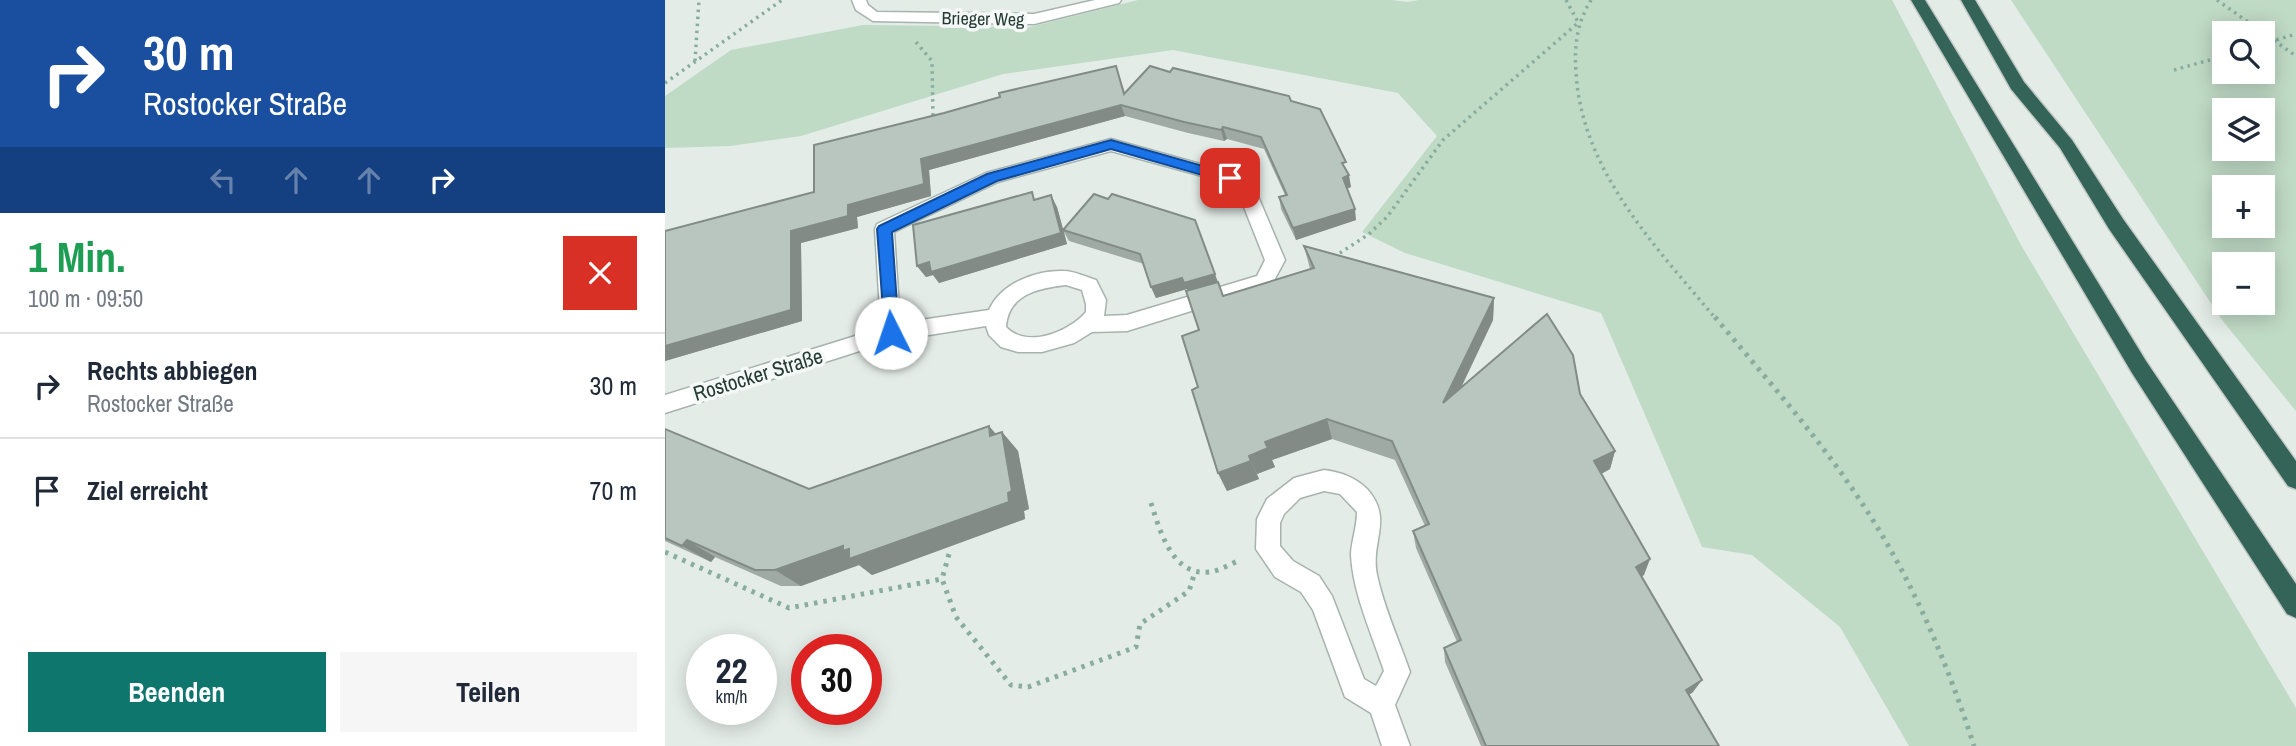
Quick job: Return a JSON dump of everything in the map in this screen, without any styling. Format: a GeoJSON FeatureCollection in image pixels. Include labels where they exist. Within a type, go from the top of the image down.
{"type":"FeatureCollection","features":[{"type":"Feature","properties":{"kind":"highway"},"geometry":{"type":"LineString","coordinates":[[1918,0],[2139,368],[2296,606]]}},
{"type":"Feature","properties":{"kind":"highway"},"geometry":{"type":"LineString","coordinates":[[1968,0],[2017,85],[2066,144],[2116,224],[2296,479]]}},
{"type":"Feature","properties":{"kind":"street"},"geometry":{"type":"LineString","coordinates":[[859,0],[861,7],[873,16]]}},
{"type":"Feature","properties":{"kind":"street","name":"Brieger Weg"},"geometry":{"type":"LineString","coordinates":[[873,16],[1034,19],[1114,0]]}},
{"type":"Feature","properties":{"kind":"street"},"geometry":{"type":"LineString","coordinates":[[891,333],[884,229],[992,177],[1111,145],[1230,178],[1248,194],[1275,260],[1264,281],[1127,323],[1085,324]]}},
{"type":"Feature","properties":{"kind":"street"},"geometry":{"type":"LineString","coordinates":[[1066,278],[1089,285],[1097,298],[1094,316],[1075,334],[1044,344],[1024,344],[1007,340],[996,329],[995,317],[1001,303],[1016,290],[1041,280],[1066,278]]}},
{"type":"Feature","properties":{"kind":"street","name":"Rostocker Straße"},"geometry":{"type":"LineString","coordinates":[[665,404],[891,333],[995,317]]}},
{"type":"Feature","properties":{"kind":"street"},"geometry":{"type":"LineString","coordinates":[[1381,704],[1397,672],[1365,575],[1363,550],[1369,531],[1369,508],[1347,486],[1331,481],[1311,482],[1290,491],[1269,517],[1268,549],[1284,569],[1310,583],[1323,604],[1353,688],[1381,704],[1396,746]]}},
{"type":"Feature","properties":{"kind":"path"},"geometry":{"type":"LineString","coordinates":[[694,62],[699,0]]}},
{"type":"Feature","properties":{"kind":"path"},"geometry":{"type":"LineString","coordinates":[[665,83],[782,0]]}},
{"type":"Feature","properties":{"kind":"path"},"geometry":{"type":"LineString","coordinates":[[1566,0],[1579,23]]}},
{"type":"Feature","properties":{"kind":"path"},"geometry":{"type":"LineString","coordinates":[[1591,0],[1579,23],[1576,46],[1577,81],[1584,126],[1602,165],[1629,208],[1681,276],[1815,437],[1851,486],[1884,538],[1923,615],[1959,699],[1974,746]]}},
{"type":"Feature","properties":{"kind":"path"},"geometry":{"type":"LineString","coordinates":[[2217,0],[2247,21]]}},
{"type":"Feature","properties":{"kind":"path"},"geometry":{"type":"LineString","coordinates":[[873,16],[914,40],[932,61],[933,120]]}},
{"type":"Feature","properties":{"kind":"path"},"geometry":{"type":"LineString","coordinates":[[1331,258],[1360,240],[1390,214],[1425,161],[1443,140],[1579,23]]}},
{"type":"Feature","properties":{"kind":"path"},"geometry":{"type":"LineString","coordinates":[[2275,41],[2296,34]]}},
{"type":"Feature","properties":{"kind":"path"},"geometry":{"type":"LineString","coordinates":[[2275,41],[2296,56]]}},
{"type":"Feature","properties":{"kind":"path"},"geometry":{"type":"LineString","coordinates":[[2175,70],[2212,59]]}},
{"type":"Feature","properties":{"kind":"path"},"geometry":{"type":"LineString","coordinates":[[1151,503],[1164,542],[1176,559],[1195,572],[1210,572],[1268,549]]}},
{"type":"Feature","properties":{"kind":"path"},"geometry":{"type":"LineString","coordinates":[[665,552],[789,608],[942,579]]}},
{"type":"Feature","properties":{"kind":"path"},"geometry":{"type":"LineString","coordinates":[[949,554],[942,579],[956,617],[1011,685],[1028,687],[1136,647],[1140,624],[1189,590],[1195,572]]}},
{"type":"Feature","properties":{"kind":"green space"},"geometry":{"type":"Polygon","coordinates":[[[1138,0],[1892,0],[2021,245],[2296,708],[2296,746],[1909,746],[1840,627],[1752,555],[1702,547],[1601,313],[1405,253],[1362,232],[1437,136],[1398,93],[1173,50],[1003,74],[801,136],[730,146],[665,148],[665,96],[731,50],[863,25],[1030,27],[1138,0]]]}},
{"type":"Feature","properties":{"kind":"green space"},"geometry":{"type":"Polygon","coordinates":[[[2011,0],[2296,0],[2296,411],[2219,315],[2275,315],[2275,252],[2212,252],[2212,305],[2011,0]]]}},
{"type":"Feature","properties":{"kind":"building"},"geometry":{"type":"Polygon","coordinates":[[[1116,66],[1124,94],[1150,66],[1170,72],[1173,68],[1289,96],[1291,101],[1320,109],[1346,162],[1342,163],[1349,175],[1343,178],[1355,209],[1293,228],[1279,197],[1287,195],[1261,137],[1223,127],[1221,130],[1184,122],[1121,105],[921,159],[924,184],[848,205],[848,216],[791,231],[791,310],[665,346],[665,231],[814,192],[814,145],[944,113],[1000,97],[999,93],[1116,66]]]}},
{"type":"Feature","properties":{"kind":"building"},"geometry":{"type":"Polygon","coordinates":[[[1032,192],[1034,200],[1051,195],[1061,233],[931,272],[929,262],[917,266],[913,225],[1032,192]]]}},
{"type":"Feature","properties":{"kind":"building"},"geometry":{"type":"Polygon","coordinates":[[[1094,194],[1108,199],[1112,194],[1195,220],[1215,274],[1184,283],[1182,278],[1151,287],[1140,254],[1063,230],[1094,194]]]}},
{"type":"Feature","properties":{"kind":"building"},"geometry":{"type":"Polygon","coordinates":[[[1304,246],[1494,298],[1443,403],[1547,314],[1573,355],[1580,394],[1615,451],[1594,461],[1650,559],[1636,567],[1702,680],[1686,690],[1719,746],[1486,746],[1444,648],[1461,640],[1413,531],[1429,524],[1392,441],[1327,419],[1265,442],[1268,448],[1249,456],[1251,461],[1218,473],[1192,390],[1198,387],[1182,336],[1199,330],[1186,291],[1218,282],[1223,296],[1314,268],[1304,246]]]}},
{"type":"Feature","properties":{"kind":"building"},"geometry":{"type":"Polygon","coordinates":[[[989,426],[990,436],[1002,432],[1012,491],[1008,493],[1009,502],[849,559],[849,549],[843,551],[843,546],[775,570],[755,570],[687,540],[682,546],[665,538],[665,429],[809,489],[989,426]]]}},
{"type":"Feature","properties":{"kind":"route"},"geometry":{"type":"LineString","coordinates":[[891,333],[884,229],[992,177],[1111,145],[1230,178]]}}]}
